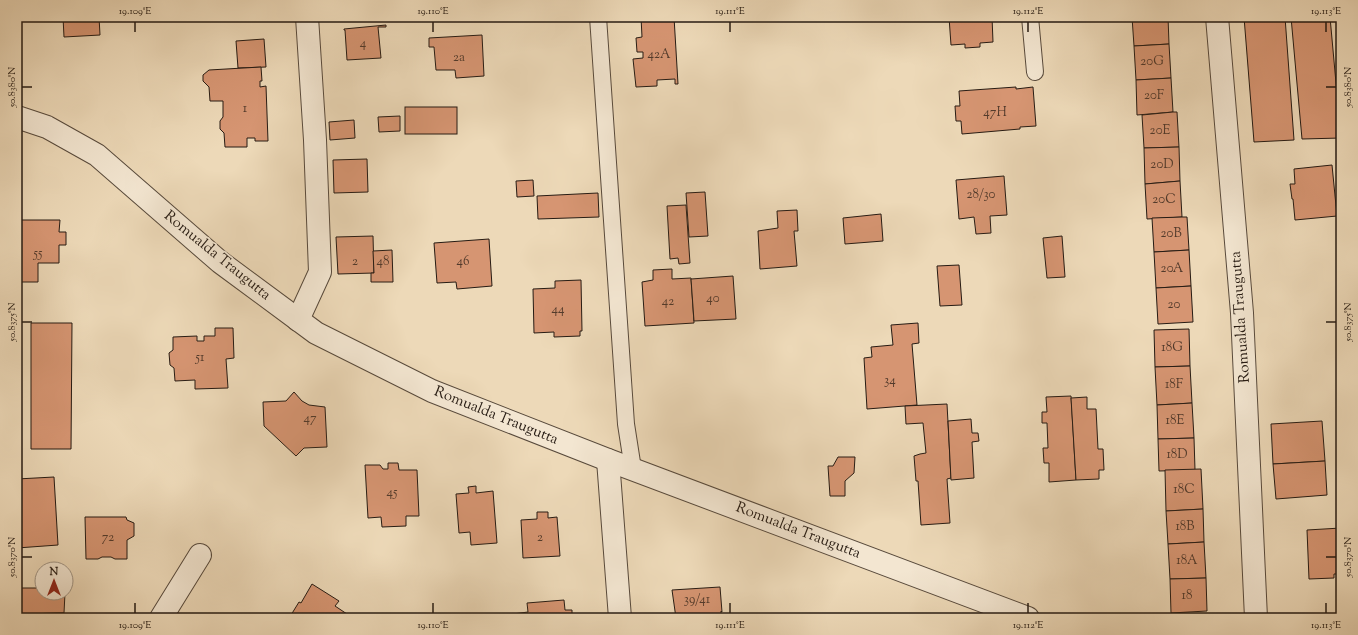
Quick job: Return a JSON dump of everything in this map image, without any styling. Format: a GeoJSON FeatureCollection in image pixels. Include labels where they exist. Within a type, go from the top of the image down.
{"type":"FeatureCollection","features":[{"type":"Feature","properties":{"kind":"street"},"geometry":{"type":"LineString","coordinates":[[298,320],[320,272],[315,140],[306,17]]}},
{"type":"Feature","properties":{"kind":"street","name":"Romualda Traugutta"},"geometry":{"type":"LineString","coordinates":[[1217,17],[1242,312],[1256,618]]}},
{"type":"Feature","properties":{"kind":"street","name":"Romualda Traugutta"},"geometry":{"type":"LineString","coordinates":[[17,117],[46,127],[97,155],[220,262],[316,333],[432,391],[608,460],[1028,618]]}},
{"type":"Feature","properties":{"kind":"street"},"geometry":{"type":"LineString","coordinates":[[608,460],[620,618]]}},
{"type":"Feature","properties":{"kind":"street"},"geometry":{"type":"LineString","coordinates":[[161,618],[200,555]]}},
{"type":"Feature","properties":{"kind":"lane"},"geometry":{"type":"LineString","coordinates":[[598,17],[625,417],[633,469]]}},
{"type":"Feature","properties":{"kind":"lane"},"geometry":{"type":"LineString","coordinates":[[1030,17],[1035,72]]}},
{"type":"Feature","properties":{"kind":"building"},"geometry":{"type":"Polygon","coordinates":[[[63,17],[99,17],[100,35],[64,37],[63,17]]]}},
{"type":"Feature","properties":{"kind":"building"},"geometry":{"type":"Polygon","coordinates":[[[641,17],[674,17],[678,84],[675,84],[675,79],[657,80],[657,86],[636,87],[633,59],[643,58],[643,52],[637,52],[636,38],[642,37],[641,17]]]}},
{"type":"Feature","properties":{"kind":"building"},"geometry":{"type":"Polygon","coordinates":[[[949,17],[992,17],[993,42],[980,43],[980,47],[965,48],[965,44],[951,45],[949,17]]]}},
{"type":"Feature","properties":{"kind":"building"},"geometry":{"type":"Polygon","coordinates":[[[1132,17],[1168,17],[1169,44],[1134,46],[1132,17]]]}},
{"type":"Feature","properties":{"kind":"building"},"geometry":{"type":"Polygon","coordinates":[[[1244,17],[1285,17],[1294,140],[1254,142],[1244,17]]]}},
{"type":"Feature","properties":{"kind":"building"},"geometry":{"type":"Polygon","coordinates":[[[1291,17],[1330,17],[1341,138],[1302,139],[1291,17]]]}},
{"type":"Feature","properties":{"kind":"building"},"geometry":{"type":"Polygon","coordinates":[[[386,25],[386,27],[378,27],[381,58],[347,60],[344,29],[386,25]]]}},
{"type":"Feature","properties":{"kind":"building"},"geometry":{"type":"Polygon","coordinates":[[[482,35],[484,76],[456,78],[455,70],[436,70],[434,47],[429,47],[429,38],[482,35]]]}},
{"type":"Feature","properties":{"kind":"building"},"geometry":{"type":"Polygon","coordinates":[[[264,39],[266,67],[238,68],[236,41],[264,39]]]}},
{"type":"Feature","properties":{"kind":"building"},"geometry":{"type":"Polygon","coordinates":[[[1169,44],[1171,78],[1136,80],[1134,46],[1169,44]]]}},
{"type":"Feature","properties":{"kind":"building"},"geometry":{"type":"Polygon","coordinates":[[[261,67],[262,81],[260,81],[260,87],[266,86],[268,141],[255,141],[255,138],[247,138],[247,147],[225,147],[224,133],[220,129],[220,121],[223,117],[223,101],[210,101],[209,87],[203,81],[203,75],[209,70],[261,67]]]}},
{"type":"Feature","properties":{"kind":"building"},"geometry":{"type":"Polygon","coordinates":[[[1171,78],[1173,112],[1137,115],[1136,80],[1171,78]]]}},
{"type":"Feature","properties":{"kind":"building"},"geometry":{"type":"Polygon","coordinates":[[[1016,87],[1016,89],[1033,87],[1036,126],[1020,127],[1020,129],[962,134],[961,121],[956,121],[955,106],[960,106],[959,91],[1016,87]]]}},
{"type":"Feature","properties":{"kind":"building"},"geometry":{"type":"Polygon","coordinates":[[[405,107],[457,107],[457,134],[405,134],[405,107]]]}},
{"type":"Feature","properties":{"kind":"building"},"geometry":{"type":"Polygon","coordinates":[[[1177,112],[1179,147],[1144,148],[1142,115],[1177,112]]]}},
{"type":"Feature","properties":{"kind":"building"},"geometry":{"type":"Polygon","coordinates":[[[400,116],[400,131],[379,132],[378,117],[400,116]]]}},
{"type":"Feature","properties":{"kind":"building"},"geometry":{"type":"Polygon","coordinates":[[[354,120],[355,138],[330,140],[329,122],[354,120]]]}},
{"type":"Feature","properties":{"kind":"building"},"geometry":{"type":"Polygon","coordinates":[[[1179,147],[1180,181],[1145,184],[1144,148],[1179,147]]]}},
{"type":"Feature","properties":{"kind":"building"},"geometry":{"type":"Polygon","coordinates":[[[367,159],[368,192],[334,193],[333,160],[367,159]]]}},
{"type":"Feature","properties":{"kind":"building"},"geometry":{"type":"Polygon","coordinates":[[[1332,165],[1337,216],[1295,220],[1290,184],[1295,184],[1294,169],[1332,165]]]}},
{"type":"Feature","properties":{"kind":"building"},"geometry":{"type":"Polygon","coordinates":[[[1004,176],[1007,215],[990,216],[991,233],[976,234],[974,217],[959,219],[956,180],[1004,176]]]}},
{"type":"Feature","properties":{"kind":"building"},"geometry":{"type":"Polygon","coordinates":[[[533,180],[534,196],[517,197],[516,181],[533,180]]]}},
{"type":"Feature","properties":{"kind":"building"},"geometry":{"type":"Polygon","coordinates":[[[1180,181],[1182,217],[1147,219],[1145,184],[1180,181]]]}},
{"type":"Feature","properties":{"kind":"building"},"geometry":{"type":"Polygon","coordinates":[[[705,192],[708,236],[689,237],[686,193],[705,192]]]}},
{"type":"Feature","properties":{"kind":"building"},"geometry":{"type":"Polygon","coordinates":[[[598,193],[599,217],[538,219],[537,196],[598,193]]]}},
{"type":"Feature","properties":{"kind":"building"},"geometry":{"type":"Polygon","coordinates":[[[686,205],[690,263],[679,264],[678,258],[670,259],[667,206],[686,205]]]}},
{"type":"Feature","properties":{"kind":"building"},"geometry":{"type":"Polygon","coordinates":[[[797,210],[798,231],[794,231],[797,266],[760,269],[758,231],[778,228],[777,211],[797,210]]]}},
{"type":"Feature","properties":{"kind":"building"},"geometry":{"type":"Polygon","coordinates":[[[881,214],[883,241],[845,244],[843,218],[881,214]]]}},
{"type":"Feature","properties":{"kind":"building"},"geometry":{"type":"Polygon","coordinates":[[[1187,217],[1189,250],[1154,252],[1152,218],[1187,217]]]}},
{"type":"Feature","properties":{"kind":"building"},"geometry":{"type":"Polygon","coordinates":[[[17,220],[60,220],[59,232],[66,232],[66,245],[59,245],[59,263],[38,263],[38,282],[17,282],[17,220]]]}},
{"type":"Feature","properties":{"kind":"building"},"geometry":{"type":"Polygon","coordinates":[[[373,236],[374,273],[338,274],[336,237],[373,236]]]}},
{"type":"Feature","properties":{"kind":"building"},"geometry":{"type":"Polygon","coordinates":[[[1062,236],[1065,277],[1047,278],[1043,238],[1062,236]]]}},
{"type":"Feature","properties":{"kind":"building"},"geometry":{"type":"Polygon","coordinates":[[[489,239],[492,286],[457,289],[456,282],[437,283],[434,243],[489,239]]]}},
{"type":"Feature","properties":{"kind":"building"},"geometry":{"type":"Polygon","coordinates":[[[392,250],[393,282],[371,282],[371,273],[374,273],[373,251],[392,250]]]}},
{"type":"Feature","properties":{"kind":"building"},"geometry":{"type":"Polygon","coordinates":[[[1189,250],[1191,286],[1156,288],[1154,252],[1189,250]]]}},
{"type":"Feature","properties":{"kind":"building"},"geometry":{"type":"Polygon","coordinates":[[[959,265],[962,305],[940,306],[937,266],[959,265]]]}},
{"type":"Feature","properties":{"kind":"building"},"geometry":{"type":"Polygon","coordinates":[[[672,269],[672,279],[691,278],[694,323],[645,326],[642,282],[653,280],[653,270],[672,269]]]}},
{"type":"Feature","properties":{"kind":"building"},"geometry":{"type":"Polygon","coordinates":[[[733,276],[736,319],[694,321],[691,279],[733,276]]]}},
{"type":"Feature","properties":{"kind":"building"},"geometry":{"type":"Polygon","coordinates":[[[581,280],[582,331],[580,331],[580,336],[554,337],[554,332],[534,333],[533,289],[555,288],[555,281],[581,280]]]}},
{"type":"Feature","properties":{"kind":"building"},"geometry":{"type":"Polygon","coordinates":[[[1191,286],[1193,322],[1158,324],[1156,288],[1191,286]]]}},
{"type":"Feature","properties":{"kind":"building"},"geometry":{"type":"Polygon","coordinates":[[[31,323],[72,323],[71,449],[31,449],[31,323]]]}},
{"type":"Feature","properties":{"kind":"building"},"geometry":{"type":"Polygon","coordinates":[[[918,323],[919,343],[912,344],[917,405],[867,409],[864,358],[872,357],[871,347],[893,345],[891,325],[918,323]]]}},
{"type":"Feature","properties":{"kind":"building"},"geometry":{"type":"Polygon","coordinates":[[[215,328],[233,328],[234,358],[226,359],[228,388],[195,389],[195,380],[175,381],[174,368],[170,365],[169,353],[173,350],[173,337],[197,336],[197,341],[204,341],[204,336],[215,336],[215,328]]]}},
{"type":"Feature","properties":{"kind":"building"},"geometry":{"type":"Polygon","coordinates":[[[1189,329],[1190,366],[1155,367],[1154,330],[1189,329]]]}},
{"type":"Feature","properties":{"kind":"building"},"geometry":{"type":"Polygon","coordinates":[[[1190,366],[1192,403],[1157,405],[1155,367],[1190,366]]]}},
{"type":"Feature","properties":{"kind":"building"},"geometry":{"type":"Polygon","coordinates":[[[294,392],[302,401],[309,405],[325,407],[327,447],[304,448],[296,456],[264,426],[263,402],[286,401],[294,392]]]}},
{"type":"Feature","properties":{"kind":"building"},"geometry":{"type":"Polygon","coordinates":[[[1071,396],[1076,480],[1049,482],[1049,463],[1044,463],[1043,448],[1048,448],[1047,423],[1042,423],[1042,412],[1047,412],[1046,397],[1071,396]]]}},
{"type":"Feature","properties":{"kind":"building"},"geometry":{"type":"Polygon","coordinates":[[[1087,397],[1087,409],[1096,409],[1098,449],[1103,449],[1104,470],[1099,470],[1099,479],[1076,480],[1071,398],[1087,397]]]}},
{"type":"Feature","properties":{"kind":"building"},"geometry":{"type":"Polygon","coordinates":[[[1192,403],[1194,438],[1158,439],[1157,405],[1192,403]]]}},
{"type":"Feature","properties":{"kind":"building"},"geometry":{"type":"Polygon","coordinates":[[[947,404],[951,478],[947,479],[950,523],[921,525],[918,481],[916,481],[914,456],[926,453],[923,423],[906,424],[905,406],[947,404]]]}},
{"type":"Feature","properties":{"kind":"building"},"geometry":{"type":"Polygon","coordinates":[[[971,419],[972,433],[978,433],[979,441],[972,442],[974,478],[951,480],[948,421],[971,419]]]}},
{"type":"Feature","properties":{"kind":"building"},"geometry":{"type":"Polygon","coordinates":[[[1322,421],[1325,461],[1273,464],[1271,424],[1322,421]]]}},
{"type":"Feature","properties":{"kind":"building"},"geometry":{"type":"Polygon","coordinates":[[[1194,438],[1195,470],[1159,471],[1158,439],[1194,438]]]}},
{"type":"Feature","properties":{"kind":"building"},"geometry":{"type":"Polygon","coordinates":[[[838,457],[855,457],[854,473],[845,481],[845,496],[830,496],[828,466],[833,466],[838,457]]]}},
{"type":"Feature","properties":{"kind":"building"},"geometry":{"type":"Polygon","coordinates":[[[1325,461],[1327,495],[1276,499],[1273,464],[1325,461]]]}},
{"type":"Feature","properties":{"kind":"building"},"geometry":{"type":"Polygon","coordinates":[[[388,463],[398,463],[399,470],[417,470],[419,516],[406,516],[406,526],[382,527],[381,517],[368,518],[365,465],[380,465],[383,469],[388,469],[388,463]]]}},
{"type":"Feature","properties":{"kind":"building"},"geometry":{"type":"Polygon","coordinates":[[[1201,469],[1203,509],[1166,511],[1165,470],[1201,469]]]}},
{"type":"Feature","properties":{"kind":"building"},"geometry":{"type":"Polygon","coordinates":[[[54,477],[58,545],[17,548],[17,479],[54,477]]]}},
{"type":"Feature","properties":{"kind":"building"},"geometry":{"type":"Polygon","coordinates":[[[476,486],[476,493],[493,491],[497,543],[471,545],[470,532],[459,533],[456,494],[469,493],[468,487],[476,486]]]}},
{"type":"Feature","properties":{"kind":"building"},"geometry":{"type":"Polygon","coordinates":[[[1203,509],[1204,542],[1168,544],[1166,511],[1203,509]]]}},
{"type":"Feature","properties":{"kind":"building"},"geometry":{"type":"Polygon","coordinates":[[[537,512],[548,512],[548,518],[557,517],[560,556],[523,558],[521,520],[537,519],[537,512]]]}},
{"type":"Feature","properties":{"kind":"building"},"geometry":{"type":"Polygon","coordinates":[[[85,517],[126,517],[127,520],[134,523],[134,536],[127,540],[127,559],[102,557],[98,559],[86,559],[85,517]]]}},
{"type":"Feature","properties":{"kind":"building"},"geometry":{"type":"Polygon","coordinates":[[[1341,528],[1341,574],[1334,574],[1334,578],[1309,579],[1307,530],[1341,528]]]}},
{"type":"Feature","properties":{"kind":"building"},"geometry":{"type":"Polygon","coordinates":[[[1204,542],[1206,578],[1170,579],[1168,544],[1204,542]]]}},
{"type":"Feature","properties":{"kind":"building"},"geometry":{"type":"Polygon","coordinates":[[[1206,578],[1207,611],[1171,613],[1170,579],[1206,578]]]}},
{"type":"Feature","properties":{"kind":"building"},"geometry":{"type":"Polygon","coordinates":[[[312,584],[339,601],[335,606],[347,614],[345,618],[295,618],[291,615],[299,602],[301,603],[312,584]]]}},
{"type":"Feature","properties":{"kind":"building"},"geometry":{"type":"Polygon","coordinates":[[[720,587],[721,618],[676,618],[672,590],[720,587]]]}},
{"type":"Feature","properties":{"kind":"building"},"geometry":{"type":"Polygon","coordinates":[[[17,588],[34,588],[34,601],[65,601],[64,613],[19,614],[17,588]]]}},
{"type":"Feature","properties":{"kind":"building"},"geometry":{"type":"Polygon","coordinates":[[[564,600],[565,610],[572,610],[572,618],[513,618],[513,614],[528,612],[527,603],[564,600]]]}},
{"type":"Feature","properties":{"kind":"building"},"geometry":{"type":"Polygon","coordinates":[[[64,613],[64,618],[19,618],[19,614],[64,613]]]}}]}
